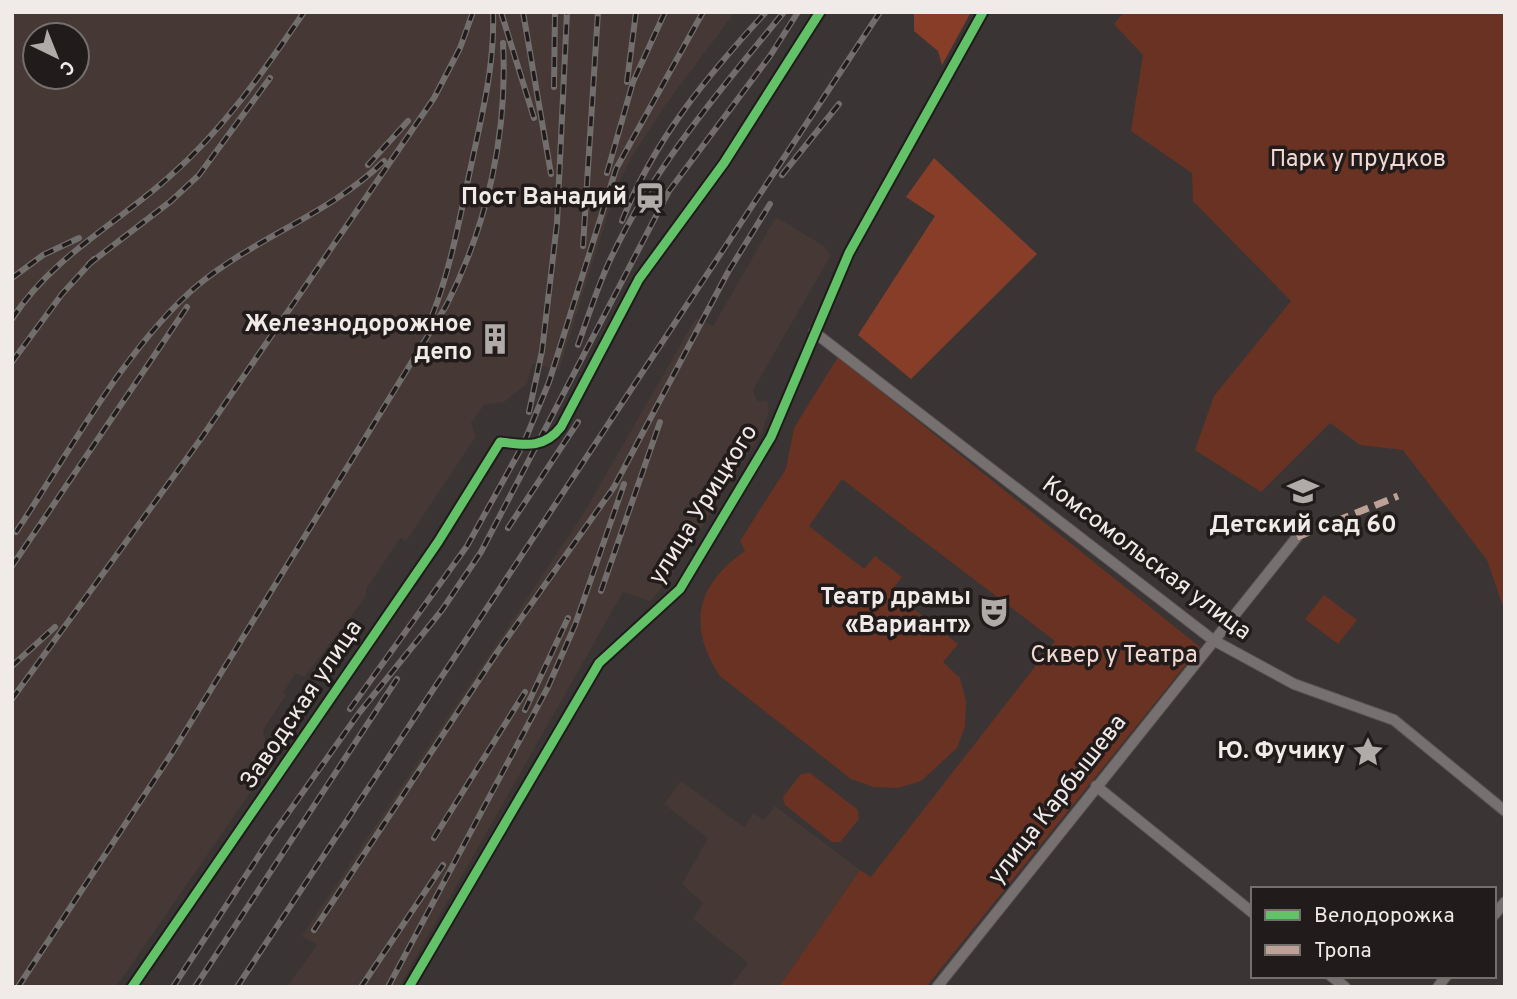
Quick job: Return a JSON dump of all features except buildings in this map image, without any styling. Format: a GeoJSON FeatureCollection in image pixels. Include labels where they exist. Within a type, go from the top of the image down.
{"type":"FeatureCollection","features":[{"type":"Feature","properties":{"kind":"street","name":"Заводская улица"},"geometry":{"type":"LineString","coordinates":[[132,987],[438,542],[500,442],[540,444],[557,432],[639,279],[718,172],[820,12]]}},
{"type":"Feature","properties":{"kind":"street","name":"улица Урицкого"},"geometry":{"type":"LineString","coordinates":[[409,987],[598,663],[680,589],[771,437],[849,253],[983,12]]}},
{"type":"Feature","properties":{"kind":"street","name":"Комсомольская улица"},"geometry":{"type":"LineString","coordinates":[[814,332],[1213,640],[1294,684],[1394,720],[1505,811]]}},
{"type":"Feature","properties":{"kind":"street","name":"улица Карбышева"},"geometry":{"type":"LineString","coordinates":[[942,985],[1096,786],[1297,537]]}},
{"type":"Feature","properties":{"kind":"street"},"geometry":{"type":"LineString","coordinates":[[1096,786],[1251,911]]}},
{"type":"Feature","properties":{"kind":"shaded area"},"geometry":{"type":"Polygon","coordinates":[[[12,12],[735,12],[666,104],[631,158],[616,188],[559,370],[532,364],[527,384],[504,402],[484,405],[471,423],[476,436],[406,541],[400,538],[366,589],[366,597],[304,677],[296,673],[283,693],[286,695],[263,730],[270,764],[116,987],[12,987],[12,12]]]}},
{"type":"Feature","properties":{"kind":"shaded area"},"geometry":{"type":"Polygon","coordinates":[[[914,12],[971,12],[942,65],[938,51],[914,31],[914,12]]]}},
{"type":"Feature","properties":{"kind":"shaded area"},"geometry":{"type":"Polygon","coordinates":[[[934,158],[1037,254],[911,379],[858,335],[935,216],[906,197],[934,158]]]}},
{"type":"Feature","properties":{"kind":"shaded area"},"geometry":{"type":"Polygon","coordinates":[[[776,217],[824,246],[831,255],[753,390],[757,402],[767,400],[769,410],[762,432],[667,582],[650,601],[623,592],[399,987],[287,987],[317,945],[302,936],[582,516],[696,318],[713,326],[776,217]]]}},
{"type":"Feature","properties":{"kind":"shaded area"},"geometry":{"type":"Polygon","coordinates":[[[681,781],[744,827],[753,813],[764,820],[775,806],[860,870],[779,987],[730,987],[748,963],[693,919],[703,903],[682,884],[708,838],[664,804],[681,781]]]}},
{"type":"Feature","properties":{"kind":"green space","name":"Парк у прудков"},"geometry":{"type":"Polygon","coordinates":[[[1124,12],[1505,12],[1505,612],[1487,560],[1403,450],[1360,445],[1330,423],[1261,492],[1195,450],[1214,396],[1291,301],[1193,201],[1192,173],[1131,131],[1143,55],[1114,24],[1124,12]]]}},
{"type":"Feature","properties":{"kind":"green space","name":"Сквер у Театра"},"geometry":{"type":"Polygon","coordinates":[[[838,357],[1200,647],[926,987],[779,987],[860,870],[871,877],[1055,641],[842,479],[809,526],[864,569],[875,556],[902,577],[891,591],[958,644],[943,662],[960,678],[966,701],[965,726],[957,748],[921,781],[898,788],[874,787],[851,779],[720,676],[703,640],[700,623],[707,592],[716,578],[745,551],[740,541],[786,469],[794,428],[838,357]]]}},
{"type":"Feature","properties":{"kind":"green space"},"geometry":{"type":"Polygon","coordinates":[[[1324,595],[1357,620],[1338,644],[1305,619],[1324,595]]]}},
{"type":"Feature","properties":{"kind":"green space"},"geometry":{"type":"Polygon","coordinates":[[[810,773],[858,810],[859,819],[840,842],[832,842],[785,805],[783,797],[801,774],[810,773]]]}},
{"type":"Feature","properties":{"kind":"railway"},"geometry":{"type":"LineString","coordinates":[[12,319],[28,297],[65,259],[189,159],[225,120],[258,78],[304,12]]}},
{"type":"Feature","properties":{"kind":"railway"},"geometry":{"type":"LineString","coordinates":[[12,699],[200,440],[434,98],[460,48],[473,12]]}},
{"type":"Feature","properties":{"kind":"railway"},"geometry":{"type":"LineString","coordinates":[[432,316],[445,279],[483,108],[492,51],[493,12]]}},
{"type":"Feature","properties":{"kind":"railway"},"geometry":{"type":"LineString","coordinates":[[501,12],[534,118]]}},
{"type":"Feature","properties":{"kind":"railway"},"geometry":{"type":"LineString","coordinates":[[523,12],[551,174]]}},
{"type":"Feature","properties":{"kind":"railway"},"geometry":{"type":"LineString","coordinates":[[554,87],[555,12]]}},
{"type":"Feature","properties":{"kind":"railway"},"geometry":{"type":"LineString","coordinates":[[529,412],[542,351],[557,223],[567,12]]}},
{"type":"Feature","properties":{"kind":"railway"},"geometry":{"type":"LineString","coordinates":[[583,246],[598,12]]}},
{"type":"Feature","properties":{"kind":"railway"},"geometry":{"type":"LineString","coordinates":[[627,82],[636,12]]}},
{"type":"Feature","properties":{"kind":"railway"},"geometry":{"type":"LineString","coordinates":[[607,173],[633,82],[665,12]]}},
{"type":"Feature","properties":{"kind":"railway"},"geometry":{"type":"LineString","coordinates":[[350,709],[467,546],[523,445],[549,382],[616,169],[703,12]]}},
{"type":"Feature","properties":{"kind":"railway"},"geometry":{"type":"LineString","coordinates":[[622,221],[635,191],[666,136],[723,60],[766,12]]}},
{"type":"Feature","properties":{"kind":"railway"},"geometry":{"type":"LineString","coordinates":[[578,345],[610,260],[646,193],[689,131],[784,12]]}},
{"type":"Feature","properties":{"kind":"railway"},"geometry":{"type":"LineString","coordinates":[[173,987],[271,837],[359,713],[442,610],[481,552],[669,191],[770,56],[798,12]]}},
{"type":"Feature","properties":{"kind":"railway"},"geometry":{"type":"LineString","coordinates":[[237,987],[880,12]]}},
{"type":"Feature","properties":{"kind":"railway"},"geometry":{"type":"LineString","coordinates":[[18,987],[172,753],[446,306],[473,244],[492,179],[502,111],[503,43]]}},
{"type":"Feature","properties":{"kind":"railway"},"geometry":{"type":"LineString","coordinates":[[89,264],[171,201],[199,175],[270,78]]}},
{"type":"Feature","properties":{"kind":"railway"},"geometry":{"type":"LineString","coordinates":[[782,175],[839,104]]}},
{"type":"Feature","properties":{"kind":"railway"},"geometry":{"type":"LineString","coordinates":[[368,165],[408,121]]}},
{"type":"Feature","properties":{"kind":"railway"},"geometry":{"type":"LineString","coordinates":[[16,532],[123,369],[172,310],[220,268],[340,196],[384,161]]}},
{"type":"Feature","properties":{"kind":"railway"},"geometry":{"type":"LineString","coordinates":[[314,930],[498,651],[614,487],[728,272],[770,204]]}},
{"type":"Feature","properties":{"kind":"railway"},"geometry":{"type":"LineString","coordinates":[[12,278],[43,255],[79,238]]}},
{"type":"Feature","properties":{"kind":"railway"},"geometry":{"type":"LineString","coordinates":[[12,362],[62,294],[94,259]]}},
{"type":"Feature","properties":{"kind":"railway"},"geometry":{"type":"LineString","coordinates":[[12,566],[187,307]]}},
{"type":"Feature","properties":{"kind":"railway"},"geometry":{"type":"LineString","coordinates":[[508,528],[578,422]]}},
{"type":"Feature","properties":{"kind":"railway"},"geometry":{"type":"LineString","coordinates":[[601,591],[660,422]]}},
{"type":"Feature","properties":{"kind":"railway"},"geometry":{"type":"LineString","coordinates":[[388,987],[548,687],[575,625],[624,484]]}},
{"type":"Feature","properties":{"kind":"railway"},"geometry":{"type":"LineString","coordinates":[[525,710],[568,618]]}},
{"type":"Feature","properties":{"kind":"railway"},"geometry":{"type":"LineString","coordinates":[[12,666],[55,627]]}},
{"type":"Feature","properties":{"kind":"railway"},"geometry":{"type":"LineString","coordinates":[[195,987],[397,679]]}},
{"type":"Feature","properties":{"kind":"railway"},"geometry":{"type":"LineString","coordinates":[[434,838],[525,692]]}},
{"type":"Feature","properties":{"kind":"railway"},"geometry":{"type":"LineString","coordinates":[[361,987],[443,865]]}},
{"type":"Feature","properties":{"kind":"marked path"},"geometry":{"type":"LineString","coordinates":[[1297,537],[1398,496]]}},
{"type":"Feature","properties":{"kind":"cycle path"},"geometry":{"type":"LineString","coordinates":[[132,987],[438,542],[500,442],[534,444],[548,439],[561,427],[639,279],[724,163],[820,12]]}},
{"type":"Feature","properties":{"kind":"cycle path"},"geometry":{"type":"LineString","coordinates":[[409,987],[599,663],[680,589],[771,437],[849,253],[983,12]]}},
{"type":"Feature","properties":{"kind":"place","name":"Пост Ванадий"},"geometry":{"type":"Point","coordinates":[650,198]}},
{"type":"Feature","properties":{"kind":"place","name":"Железнодорожное депо"},"geometry":{"type":"Point","coordinates":[495,339]}},
{"type":"Feature","properties":{"kind":"place","name":"Детский сад 60"},"geometry":{"type":"Point","coordinates":[1303,491]}},
{"type":"Feature","properties":{"kind":"place","name":"Театр драмы «Вариант»"},"geometry":{"type":"Point","coordinates":[994,612]}},
{"type":"Feature","properties":{"kind":"place","name":"Ю. Фучику"},"geometry":{"type":"Point","coordinates":[1368,752]}}]}
